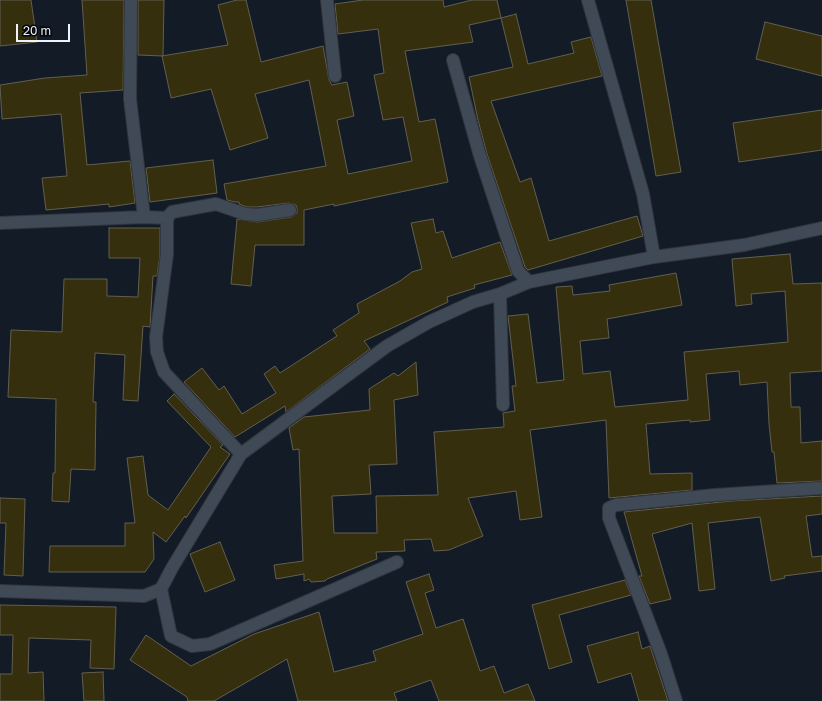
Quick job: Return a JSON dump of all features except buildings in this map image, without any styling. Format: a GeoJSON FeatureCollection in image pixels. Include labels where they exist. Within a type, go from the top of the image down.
{"type":"FeatureCollection","features":[{"type":"Feature","properties":{"kind":"street"},"geometry":{"type":"LineString","coordinates":[[131,0],[130,100],[144,217]]}},
{"type":"Feature","properties":{"kind":"street"},"geometry":{"type":"LineString","coordinates":[[327,0],[335,76]]}},
{"type":"Feature","properties":{"kind":"street"},"geometry":{"type":"LineString","coordinates":[[588,0],[643,194],[654,258]]}},
{"type":"Feature","properties":{"kind":"street"},"geometry":{"type":"LineString","coordinates":[[453,60],[480,156],[518,271],[529,282]]}},
{"type":"Feature","properties":{"kind":"street"},"geometry":{"type":"LineString","coordinates":[[241,454],[164,372],[157,352],[156,337],[167,254],[167,218],[172,212],[216,204],[245,214],[257,215],[290,210]]}},
{"type":"Feature","properties":{"kind":"street"},"geometry":{"type":"LineString","coordinates":[[0,223],[144,217],[167,218]]}},
{"type":"Feature","properties":{"kind":"street"},"geometry":{"type":"LineString","coordinates":[[397,562],[210,644],[192,646],[171,636],[161,589],[172,568],[241,454],[387,346],[429,322],[473,302],[500,294],[529,282],[654,258],[744,245],[822,228]]}},
{"type":"Feature","properties":{"kind":"street"},"geometry":{"type":"LineString","coordinates":[[500,294],[503,405]]}},
{"type":"Feature","properties":{"kind":"street"},"geometry":{"type":"LineString","coordinates":[[676,701],[661,654],[609,518],[609,508],[616,505],[708,496],[822,488]]}},
{"type":"Feature","properties":{"kind":"street"},"geometry":{"type":"LineString","coordinates":[[0,591],[144,596],[161,589]]}}]}
